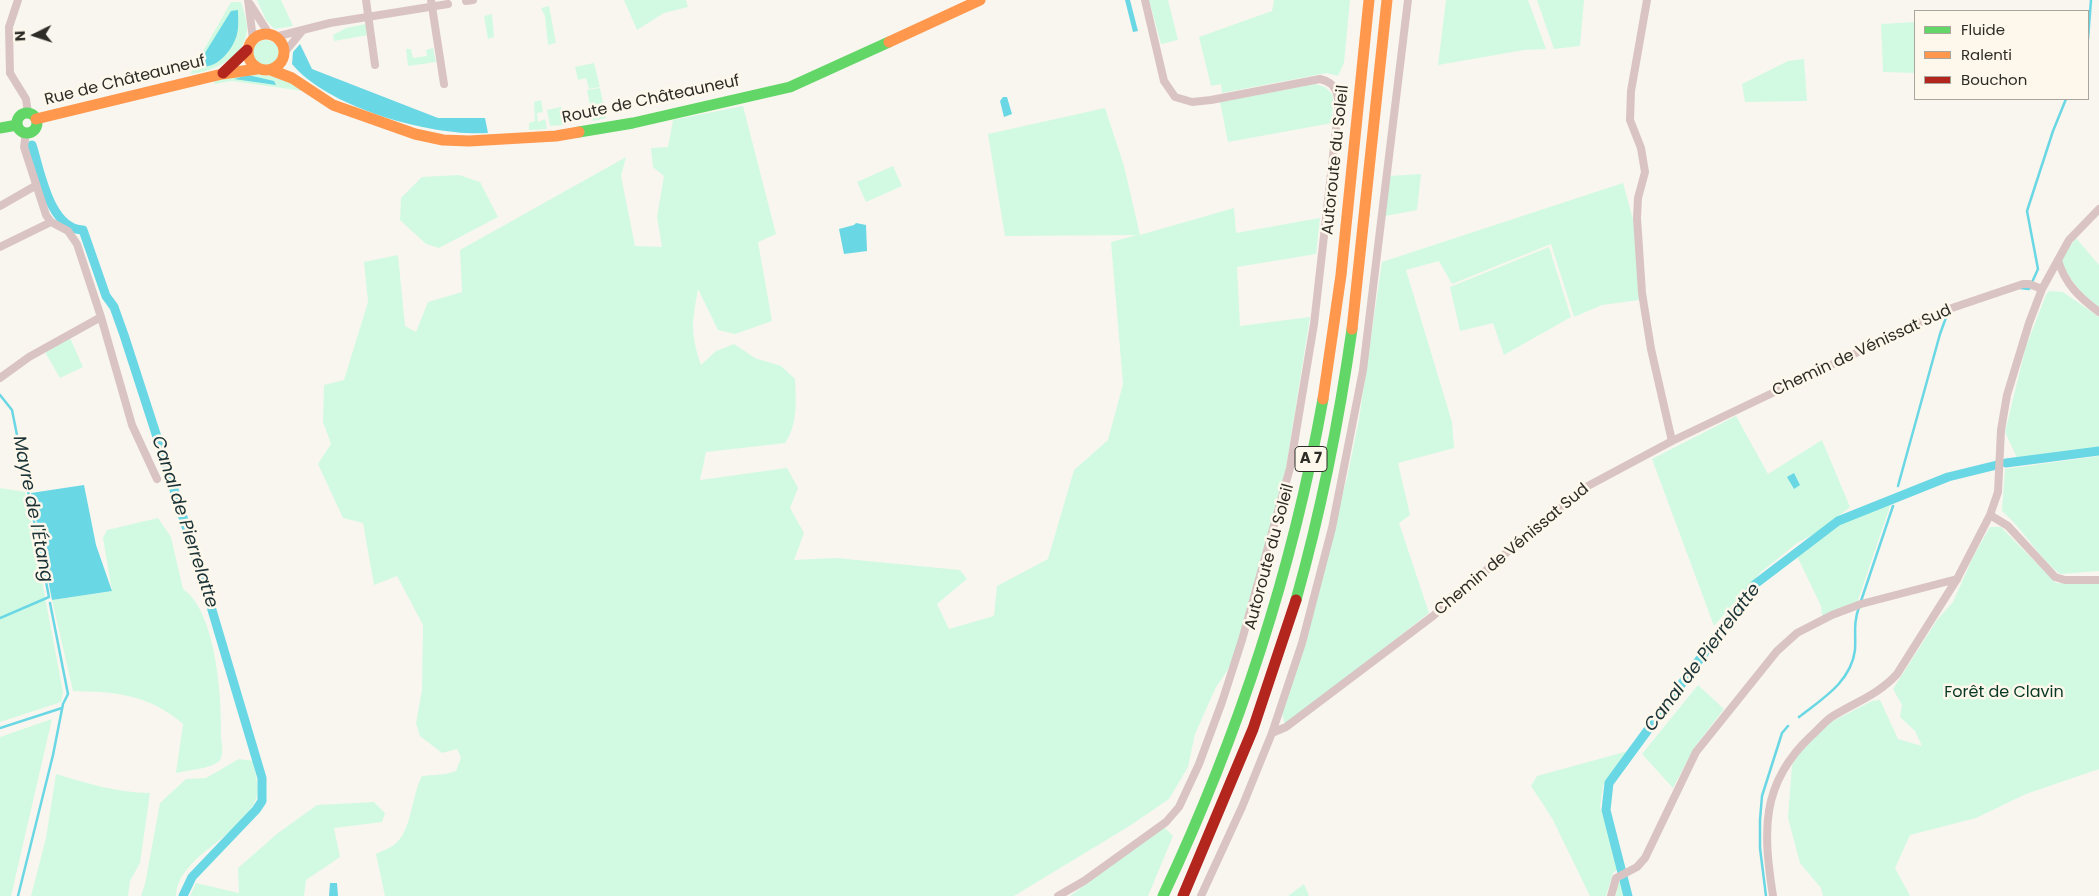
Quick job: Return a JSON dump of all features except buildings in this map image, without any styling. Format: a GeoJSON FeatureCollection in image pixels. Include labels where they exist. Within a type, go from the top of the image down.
{"type":"FeatureCollection","features":[{"type":"Feature","properties":{"kind":"main road","name":"Route de Châteauneuf"},"geometry":{"type":"LineString","coordinates":[[271,70],[292,78],[333,105],[424,136],[444,140],[469,141],[556,136],[633,123],[790,87],[980,0]]}},
{"type":"Feature","properties":{"kind":"main road","name":"Autoroute du Soleil"},"geometry":{"type":"LineString","coordinates":[[1163,896],[1211,789],[1244,702],[1273,616],[1297,523],[1316,439],[1333,330],[1347,222],[1369,0]]}},
{"type":"Feature","properties":{"kind":"main road","name":"Autoroute du Soleil"},"geometry":{"type":"LineString","coordinates":[[1183,896],[1209,840],[1254,729],[1285,637],[1326,477],[1334,440],[1351,332],[1387,0]]}},
{"type":"Feature","properties":{"kind":"main road"},"geometry":{"type":"LineString","coordinates":[[283,56],[271,70],[258,69],[248,59],[247,50],[252,39],[260,35],[272,35],[281,42],[283,56],[292,78]]}},
{"type":"Feature","properties":{"kind":"main road","name":"Rue de Châteauneuf"},"geometry":{"type":"LineString","coordinates":[[222,74],[247,50]]}},
{"type":"Feature","properties":{"kind":"main road","name":"Rue de Châteauneuf"},"geometry":{"type":"LineString","coordinates":[[32,116],[34,129],[21,129],[20,114],[32,116],[222,74],[258,69]]}},
{"type":"Feature","properties":{"kind":"main road"},"geometry":{"type":"LineString","coordinates":[[0,128],[21,129]]}},
{"type":"Feature","properties":{"kind":"street"},"geometry":{"type":"LineString","coordinates":[[18,0],[10,27],[10,73],[26,99],[32,116]]}},
{"type":"Feature","properties":{"kind":"street"},"geometry":{"type":"LineString","coordinates":[[366,0],[375,65]]}},
{"type":"Feature","properties":{"kind":"street"},"geometry":{"type":"LineString","coordinates":[[1058,896],[1084,881],[1166,822],[1179,807],[1199,764],[1222,702],[1242,640],[1290,468],[1314,324],[1337,122],[1337,93],[1334,85],[1328,80],[1320,78],[1211,100],[1192,102],[1175,97],[1164,81],[1145,0]]}},
{"type":"Feature","properties":{"kind":"street"},"geometry":{"type":"LineString","coordinates":[[1201,896],[1242,807],[1272,733],[1302,642],[1332,528],[1363,370],[1408,0]]}},
{"type":"Feature","properties":{"kind":"street"},"geometry":{"type":"LineString","coordinates":[[1647,0],[1631,90],[1630,120],[1641,148],[1645,172],[1638,208],[1642,293],[1651,349],[1672,441]]}},
{"type":"Feature","properties":{"kind":"street"},"geometry":{"type":"LineString","coordinates":[[249,1],[272,35],[431,3],[448,4]]}},
{"type":"Feature","properties":{"kind":"street"},"geometry":{"type":"LineString","coordinates":[[249,1],[252,39]]}},
{"type":"Feature","properties":{"kind":"street"},"geometry":{"type":"LineString","coordinates":[[431,3],[444,84]]}},
{"type":"Feature","properties":{"kind":"street"},"geometry":{"type":"LineString","coordinates":[[283,56],[303,30]]}},
{"type":"Feature","properties":{"kind":"street"},"geometry":{"type":"LineString","coordinates":[[0,74],[10,73]]}},
{"type":"Feature","properties":{"kind":"street"},"geometry":{"type":"LineString","coordinates":[[21,129],[24,148],[46,215],[51,222],[68,232],[77,244],[101,317],[132,425],[157,479]]}},
{"type":"Feature","properties":{"kind":"street"},"geometry":{"type":"LineString","coordinates":[[0,206],[36,186]]}},
{"type":"Feature","properties":{"kind":"street"},"geometry":{"type":"LineString","coordinates":[[1773,896],[1768,860],[1769,805],[1774,786],[1794,752],[1831,717],[1879,691],[1897,674],[1957,579],[1990,515],[1998,492],[2001,471],[2001,430],[2007,395],[2040,288],[2069,240],[2099,209]]}},
{"type":"Feature","properties":{"kind":"street"},"geometry":{"type":"LineString","coordinates":[[0,248],[51,222]]}},
{"type":"Feature","properties":{"kind":"street"},"geometry":{"type":"LineString","coordinates":[[2058,260],[2067,283],[2082,299],[2099,312]]}},
{"type":"Feature","properties":{"kind":"street","name":"Chemin de Vénissat Sud"},"geometry":{"type":"LineString","coordinates":[[1272,733],[1286,727],[1433,616],[1586,487],[1672,441],[1946,310],[2029,284],[2040,288]]}},
{"type":"Feature","properties":{"kind":"street"},"geometry":{"type":"LineString","coordinates":[[0,378],[29,357],[101,317]]}},
{"type":"Feature","properties":{"kind":"street"},"geometry":{"type":"LineString","coordinates":[[1990,515],[2008,526],[2055,576],[2064,580],[2099,580]]}},
{"type":"Feature","properties":{"kind":"street"},"geometry":{"type":"LineString","coordinates":[[1611,896],[1616,878],[1631,871],[1645,858],[1696,752],[1776,651],[1797,633],[1832,615],[1861,604],[1957,579]]}},
{"type":"Feature","properties":{"kind":"green space"},"geometry":{"type":"Polygon","coordinates":[[[257,0],[281,0],[293,26],[274,29],[266,20],[257,0]]]}},
{"type":"Feature","properties":{"kind":"green space"},"geometry":{"type":"Polygon","coordinates":[[[624,0],[686,0],[688,7],[664,13],[637,30],[624,0]]]}},
{"type":"Feature","properties":{"kind":"green space"},"geometry":{"type":"Polygon","coordinates":[[[1149,0],[1168,0],[1178,40],[1161,44],[1149,0]]]}},
{"type":"Feature","properties":{"kind":"green space"},"geometry":{"type":"Polygon","coordinates":[[[1274,0],[1350,0],[1344,63],[1338,76],[1327,73],[1222,93],[1221,84],[1211,86],[1199,37],[1272,11],[1274,0]]]}},
{"type":"Feature","properties":{"kind":"green space"},"geometry":{"type":"Polygon","coordinates":[[[1446,0],[1528,0],[1546,49],[1524,50],[1438,65],[1446,0]]]}},
{"type":"Feature","properties":{"kind":"green space"},"geometry":{"type":"Polygon","coordinates":[[[1537,0],[1584,0],[1580,46],[1554,49],[1537,0]]]}},
{"type":"Feature","properties":{"kind":"green space"},"geometry":{"type":"Polygon","coordinates":[[[231,2],[241,2],[245,16],[247,25],[246,36],[242,45],[229,60],[220,66],[200,73],[190,74],[231,2]]]}},
{"type":"Feature","properties":{"kind":"green space"},"geometry":{"type":"Polygon","coordinates":[[[549,6],[556,43],[548,45],[545,16],[541,8],[549,6]]]}},
{"type":"Feature","properties":{"kind":"green space"},"geometry":{"type":"Polygon","coordinates":[[[492,14],[494,37],[488,39],[484,16],[492,14]]]}},
{"type":"Feature","properties":{"kind":"green space"},"geometry":{"type":"Polygon","coordinates":[[[1914,22],[1914,73],[1883,72],[1881,24],[1914,22]]]}},
{"type":"Feature","properties":{"kind":"green space"},"geometry":{"type":"Polygon","coordinates":[[[366,24],[368,35],[334,41],[333,35],[346,28],[366,24]]]}},
{"type":"Feature","properties":{"kind":"green space"},"geometry":{"type":"Polygon","coordinates":[[[266,40],[275,44],[279,53],[275,62],[266,66],[257,62],[253,53],[257,44],[266,40]]]}},
{"type":"Feature","properties":{"kind":"green space"},"geometry":{"type":"Polygon","coordinates":[[[433,48],[436,62],[408,66],[406,49],[411,49],[413,58],[427,56],[426,50],[433,48]]]}},
{"type":"Feature","properties":{"kind":"green space"},"geometry":{"type":"Polygon","coordinates":[[[1804,59],[1807,101],[1745,102],[1742,84],[1788,61],[1804,59]]]}},
{"type":"Feature","properties":{"kind":"green space"},"geometry":{"type":"Polygon","coordinates":[[[594,63],[600,87],[589,89],[586,78],[578,80],[575,67],[594,63]]]}},
{"type":"Feature","properties":{"kind":"green space"},"geometry":{"type":"Polygon","coordinates":[[[250,72],[280,77],[303,91],[232,81],[215,84],[214,80],[250,72]]]}},
{"type":"Feature","properties":{"kind":"green space"},"geometry":{"type":"Polygon","coordinates":[[[1315,84],[1325,87],[1333,95],[1332,123],[1228,142],[1220,102],[1315,84]]]}},
{"type":"Feature","properties":{"kind":"green space"},"geometry":{"type":"Polygon","coordinates":[[[600,88],[606,118],[593,121],[587,90],[600,88]]]}},
{"type":"Feature","properties":{"kind":"green space"},"geometry":{"type":"Polygon","coordinates":[[[541,100],[543,112],[537,113],[538,122],[545,119],[547,129],[529,130],[529,123],[535,121],[534,102],[541,100]]]}},
{"type":"Feature","properties":{"kind":"green space"},"geometry":{"type":"Polygon","coordinates":[[[743,106],[776,234],[758,242],[772,321],[735,334],[718,330],[698,289],[693,319],[695,344],[701,365],[716,351],[734,344],[755,358],[781,366],[795,379],[795,412],[792,428],[785,443],[706,452],[700,480],[787,468],[798,488],[790,508],[804,533],[794,560],[836,558],[960,570],[967,579],[937,604],[949,629],[994,616],[997,586],[1048,559],[1074,470],[1108,440],[1123,384],[1111,242],[1137,235],[1005,236],[988,134],[1105,108],[1124,166],[1140,235],[1234,208],[1236,233],[1320,218],[1316,254],[1237,267],[1240,326],[1310,317],[1286,468],[1256,584],[1231,665],[1216,687],[1195,734],[1188,767],[1169,799],[1131,825],[1014,896],[385,896],[376,854],[394,845],[400,839],[408,823],[418,784],[422,776],[446,774],[456,771],[461,758],[457,749],[442,753],[420,736],[416,723],[422,690],[423,625],[397,576],[374,585],[363,523],[343,518],[318,464],[331,444],[323,422],[324,385],[344,380],[368,302],[364,262],[398,255],[405,326],[416,332],[428,302],[462,292],[460,250],[626,157],[621,176],[635,246],[662,247],[657,217],[664,176],[653,167],[651,148],[668,147],[673,120],[743,106]]]}},
{"type":"Feature","properties":{"kind":"green space"},"geometry":{"type":"Polygon","coordinates":[[[561,107],[565,125],[550,126],[547,110],[561,107]]]}},
{"type":"Feature","properties":{"kind":"green space"},"geometry":{"type":"Polygon","coordinates":[[[893,166],[902,186],[866,202],[857,182],[893,166]]]}},
{"type":"Feature","properties":{"kind":"green space"},"geometry":{"type":"Polygon","coordinates":[[[1421,174],[1417,210],[1385,216],[1389,176],[1421,174]]]}},
{"type":"Feature","properties":{"kind":"green space"},"geometry":{"type":"Polygon","coordinates":[[[459,175],[480,182],[498,217],[439,248],[426,244],[400,220],[401,198],[422,177],[459,175]]]}},
{"type":"Feature","properties":{"kind":"green space"},"geometry":{"type":"Polygon","coordinates":[[[1623,183],[1637,234],[1639,300],[1602,305],[1574,317],[1551,244],[1452,284],[1439,261],[1406,270],[1452,422],[1454,448],[1398,463],[1410,515],[1399,523],[1429,613],[1285,725],[1281,709],[1347,478],[1359,419],[1382,262],[1623,183]]]}},
{"type":"Feature","properties":{"kind":"green space"},"geometry":{"type":"Polygon","coordinates":[[[2076,238],[2099,265],[2099,307],[2076,286],[2061,259],[2076,238]]]}},
{"type":"Feature","properties":{"kind":"green space"},"geometry":{"type":"Polygon","coordinates":[[[1549,247],[1571,317],[1504,355],[1493,323],[1460,331],[1450,287],[1549,247]]]}},
{"type":"Feature","properties":{"kind":"green space"},"geometry":{"type":"Polygon","coordinates":[[[2049,291],[2063,292],[2099,317],[2099,447],[2017,458],[2005,432],[2026,346],[2049,291]]]}},
{"type":"Feature","properties":{"kind":"green space"},"geometry":{"type":"Polygon","coordinates":[[[70,338],[83,367],[60,378],[46,351],[70,338]]]}},
{"type":"Feature","properties":{"kind":"green space"},"geometry":{"type":"Polygon","coordinates":[[[1736,416],[1768,474],[1822,440],[1850,507],[1818,532],[1797,543],[1761,572],[1714,626],[1652,459],[1736,416]]]}},
{"type":"Feature","properties":{"kind":"green space"},"geometry":{"type":"Polygon","coordinates":[[[2099,456],[2099,571],[2060,574],[2044,559],[2002,511],[2005,469],[2099,456]]]}},
{"type":"Feature","properties":{"kind":"green space"},"geometry":{"type":"Polygon","coordinates":[[[0,488],[25,492],[63,692],[61,702],[0,722],[0,488]]]}},
{"type":"Feature","properties":{"kind":"green space"},"geometry":{"type":"Polygon","coordinates":[[[1891,503],[1857,603],[1822,616],[1821,606],[1797,556],[1839,522],[1891,503]]]}},
{"type":"Feature","properties":{"kind":"green space"},"geometry":{"type":"Polygon","coordinates":[[[158,518],[171,537],[183,589],[194,600],[203,616],[210,635],[215,656],[220,700],[221,758],[214,765],[208,767],[176,773],[183,724],[157,706],[131,697],[104,692],[73,691],[52,600],[112,591],[103,538],[107,530],[158,518]]]}},
{"type":"Feature","properties":{"kind":"green space","name":"Forêt de Clavin"},"geometry":{"type":"Polygon","coordinates":[[[1990,527],[2001,527],[2056,583],[2099,584],[2099,769],[2026,794],[1976,818],[1910,835],[1895,868],[1910,896],[1823,896],[1821,888],[1800,863],[1788,818],[1792,765],[1804,746],[1831,722],[1872,701],[1880,700],[1898,739],[1922,746],[1915,731],[1900,717],[1902,705],[1893,689],[1937,620],[1953,602],[1973,557],[1990,527]]]}},
{"type":"Feature","properties":{"kind":"green space"},"geometry":{"type":"Polygon","coordinates":[[[1698,685],[1724,709],[1694,748],[1673,788],[1642,754],[1698,685]]]}},
{"type":"Feature","properties":{"kind":"green space"},"geometry":{"type":"Polygon","coordinates":[[[52,719],[11,896],[0,896],[0,737],[52,719]]]}},
{"type":"Feature","properties":{"kind":"green space"},"geometry":{"type":"Polygon","coordinates":[[[1628,751],[1603,786],[1600,807],[1619,869],[1613,873],[1606,896],[1590,896],[1552,818],[1531,786],[1537,776],[1628,751]]]}},
{"type":"Feature","properties":{"kind":"green space"},"geometry":{"type":"Polygon","coordinates":[[[239,759],[253,761],[256,775],[257,795],[249,812],[187,869],[179,882],[176,896],[141,896],[145,884],[160,803],[186,779],[206,778],[239,759]]]}},
{"type":"Feature","properties":{"kind":"green space"},"geometry":{"type":"Polygon","coordinates":[[[56,774],[114,789],[150,793],[140,863],[130,881],[128,896],[31,896],[46,838],[56,774]]]}},
{"type":"Feature","properties":{"kind":"green space"},"geometry":{"type":"Polygon","coordinates":[[[374,802],[385,813],[382,822],[334,828],[340,857],[306,880],[304,896],[190,896],[196,883],[239,893],[238,868],[278,833],[317,805],[374,802]]]}},
{"type":"Feature","properties":{"kind":"green space"},"geometry":{"type":"Polygon","coordinates":[[[1164,827],[1173,836],[1148,896],[1070,896],[1164,827]]]}},
{"type":"Feature","properties":{"kind":"green space"},"geometry":{"type":"Polygon","coordinates":[[[1618,882],[1623,882],[1625,896],[1616,896],[1618,882]]]}},
{"type":"Feature","properties":{"kind":"green space"},"geometry":{"type":"Polygon","coordinates":[[[1304,884],[1309,896],[1288,896],[1304,884]]]}},
{"type":"Feature","properties":{"kind":"water"},"geometry":{"type":"Polygon","coordinates":[[[1125,0],[1130,0],[1138,31],[1133,32],[1125,0]]]}},
{"type":"Feature","properties":{"kind":"water"},"geometry":{"type":"Polygon","coordinates":[[[238,10],[237,34],[229,51],[213,65],[201,66],[200,61],[231,11],[238,10]]]}},
{"type":"Feature","properties":{"kind":"water"},"geometry":{"type":"Polygon","coordinates":[[[300,44],[312,69],[438,118],[485,118],[488,133],[465,133],[411,125],[355,106],[330,94],[309,80],[292,64],[293,52],[300,44]]]}},
{"type":"Feature","properties":{"kind":"water"},"geometry":{"type":"Polygon","coordinates":[[[248,75],[274,81],[276,85],[234,79],[248,75]]]}},
{"type":"Feature","properties":{"kind":"water"},"geometry":{"type":"Polygon","coordinates":[[[1003,97],[1007,97],[1012,114],[1004,117],[1000,101],[1003,97]]]}},
{"type":"Feature","properties":{"kind":"water"},"geometry":{"type":"Polygon","coordinates":[[[856,223],[866,225],[867,251],[844,254],[839,229],[856,223]]]}},
{"type":"Feature","properties":{"kind":"water"},"geometry":{"type":"Polygon","coordinates":[[[1794,473],[1800,485],[1794,489],[1787,477],[1794,473]]]}},
{"type":"Feature","properties":{"kind":"water"},"geometry":{"type":"Polygon","coordinates":[[[84,485],[96,545],[112,591],[52,600],[31,493],[84,485]]]}},
{"type":"Feature","properties":{"kind":"water"},"geometry":{"type":"Polygon","coordinates":[[[330,883],[337,883],[338,896],[329,896],[330,883]]]}},
{"type":"Feature","properties":{"kind":"waterway"},"geometry":{"type":"LineString","coordinates":[[2089,26],[2091,0]]}},
{"type":"Feature","properties":{"kind":"waterway"},"geometry":{"type":"LineString","coordinates":[[2020,288],[2029,289],[2038,269],[2027,211],[2053,131],[2066,100]]}},
{"type":"Feature","properties":{"kind":"waterway","name":"Canal de Pierrelatte"},"geometry":{"type":"LineString","coordinates":[[32,145],[43,182],[54,209],[62,220],[71,227],[83,230],[106,296],[114,307],[201,573],[262,778],[262,801],[256,810],[192,877],[183,896]]}},
{"type":"Feature","properties":{"kind":"waterway"},"geometry":{"type":"LineString","coordinates":[[1898,486],[1940,334],[1948,312]]}},
{"type":"Feature","properties":{"kind":"waterway","name":"Mayre de l'Étang"},"geometry":{"type":"LineString","coordinates":[[0,395],[12,410],[49,597],[0,618]]}},
{"type":"Feature","properties":{"kind":"waterway","name":"Canal de Pierrelatte"},"geometry":{"type":"LineString","coordinates":[[2006,463],[2099,451]]}},
{"type":"Feature","properties":{"kind":"waterway","name":"Canal de Pierrelatte"},"geometry":{"type":"LineString","coordinates":[[1628,896],[1606,810],[1609,783],[1754,585],[1838,521],[1948,477],[1997,465]]}},
{"type":"Feature","properties":{"kind":"waterway"},"geometry":{"type":"LineString","coordinates":[[1861,601],[1893,506]]}},
{"type":"Feature","properties":{"kind":"waterway","name":"Mayre de l'Étang"},"geometry":{"type":"LineString","coordinates":[[18,896],[53,755],[63,704],[68,694],[50,603]]}},
{"type":"Feature","properties":{"kind":"waterway"},"geometry":{"type":"LineString","coordinates":[[1799,717],[1834,689],[1848,671],[1855,650],[1855,624],[1859,607]]}},
{"type":"Feature","properties":{"kind":"waterway","name":"Mayre de l'Étang"},"geometry":{"type":"LineString","coordinates":[[0,728],[62,708]]}},
{"type":"Feature","properties":{"kind":"waterway"},"geometry":{"type":"LineString","coordinates":[[1766,896],[1760,848],[1762,796],[1782,733],[1788,726]]}},
{"type":"Feature","properties":{"kind":"traffic: fast"},"geometry":{"type":"LineString","coordinates":[[579,132],[633,123],[790,87],[889,42]]}},
{"type":"Feature","properties":{"kind":"traffic: fast"},"geometry":{"type":"LineString","coordinates":[[27,113],[34,116],[37,123],[34,130],[27,133],[20,130],[17,123],[20,116],[27,113]]}},
{"type":"Feature","properties":{"kind":"traffic: fast"},"geometry":{"type":"LineString","coordinates":[[0,128],[17,125]]}},
{"type":"Feature","properties":{"kind":"traffic: fast"},"geometry":{"type":"LineString","coordinates":[[1296,600],[1328,466],[1352,329]]}},
{"type":"Feature","properties":{"kind":"traffic: fast"},"geometry":{"type":"LineString","coordinates":[[1163,896],[1215,776],[1260,653],[1295,527],[1323,399]]}},
{"type":"Feature","properties":{"kind":"traffic: slow"},"geometry":{"type":"LineString","coordinates":[[889,42],[980,0]]}},
{"type":"Feature","properties":{"kind":"traffic: slow"},"geometry":{"type":"LineString","coordinates":[[1323,399],[1341,275],[1369,0]]}},
{"type":"Feature","properties":{"kind":"traffic: slow"},"geometry":{"type":"LineString","coordinates":[[1352,329],[1387,0]]}},
{"type":"Feature","properties":{"kind":"traffic: slow"},"geometry":{"type":"LineString","coordinates":[[266,34],[273,35],[279,39],[283,45],[284,52],[283,59],[279,65],[273,69],[266,70],[259,69],[253,65],[249,59],[248,52],[249,45],[253,39],[259,35],[266,34]]}},
{"type":"Feature","properties":{"kind":"traffic: slow"},"geometry":{"type":"LineString","coordinates":[[36,119],[222,74],[257,69]]}},
{"type":"Feature","properties":{"kind":"traffic: slow"},"geometry":{"type":"LineString","coordinates":[[271,70],[292,78],[333,105],[415,134],[443,140],[469,141],[556,136],[579,132]]}},
{"type":"Feature","properties":{"kind":"traffic: jam"},"geometry":{"type":"LineString","coordinates":[[223,73],[247,50]]}},
{"type":"Feature","properties":{"kind":"traffic: jam"},"geometry":{"type":"LineString","coordinates":[[1183,896],[1253,729],[1296,600]]}}]}
